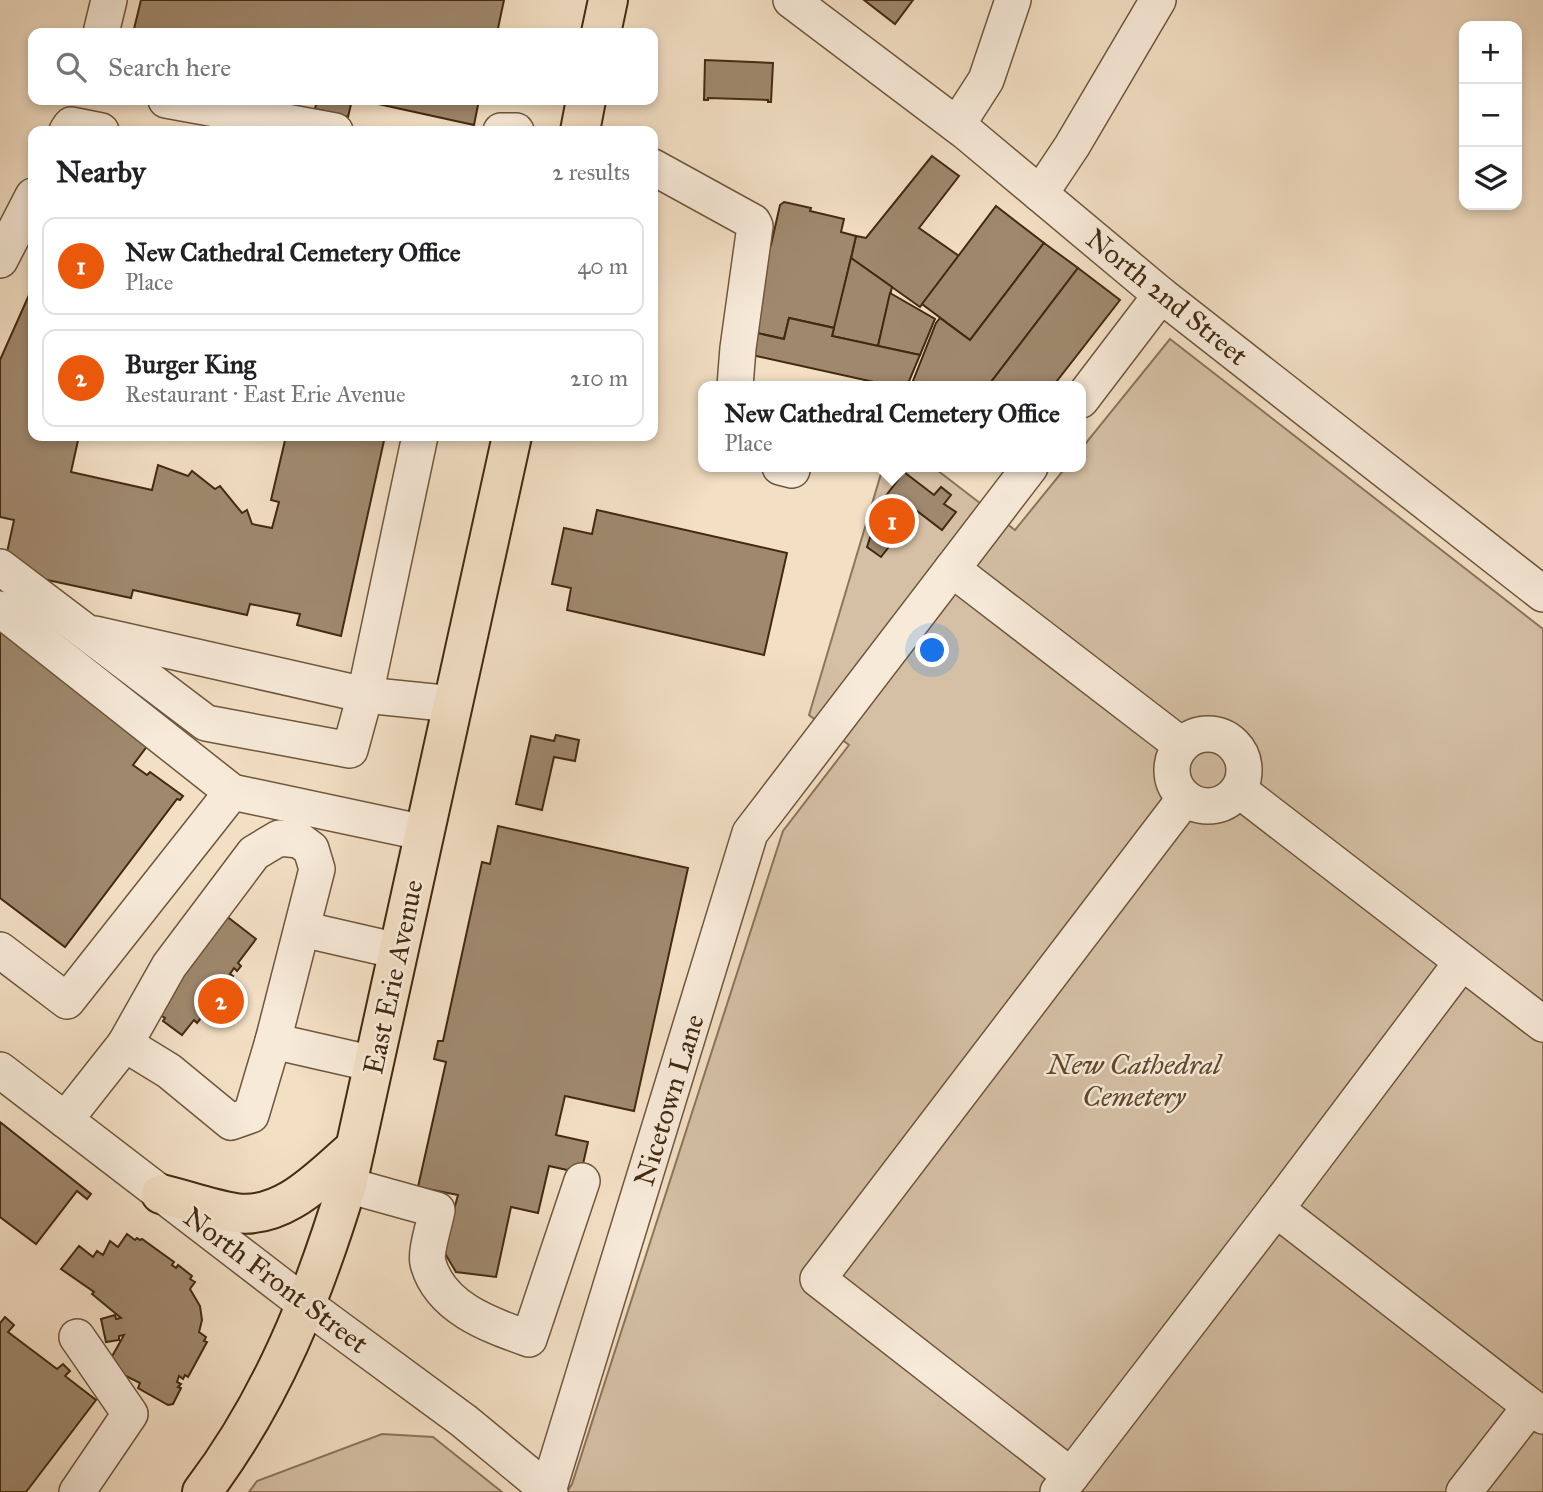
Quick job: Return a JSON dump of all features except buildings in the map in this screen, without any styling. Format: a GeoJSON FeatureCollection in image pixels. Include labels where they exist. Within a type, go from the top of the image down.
{"type":"FeatureCollection","features":[{"type":"Feature","properties":{"kind":"main road"},"geometry":{"type":"LineString","coordinates":[[602,28],[608,0]]}},
{"type":"Feature","properties":{"kind":"main road"},"geometry":{"type":"LineString","coordinates":[[580,126],[585,105]]}},
{"type":"Feature","properties":{"kind":"main road","name":"East Erie Avenue"},"geometry":{"type":"LineString","coordinates":[[202,1492],[245,1429],[285,1356],[307,1305],[351,1167],[511,441]]}},
{"type":"Feature","properties":{"kind":"main road"},"geometry":{"type":"LineString","coordinates":[[161,1194],[236,1213],[264,1212],[295,1199],[351,1167]]}},
{"type":"Feature","properties":{"kind":"street"},"geometry":{"type":"LineString","coordinates":[[103,28],[109,0]]}},
{"type":"Feature","properties":{"kind":"street","name":"North 2nd Street"},"geometry":{"type":"LineString","coordinates":[[791,0],[957,125],[1161,295],[1543,594]]}},
{"type":"Feature","properties":{"kind":"street"},"geometry":{"type":"LineString","coordinates":[[957,125],[986,80],[1013,0]]}},
{"type":"Feature","properties":{"kind":"street"},"geometry":{"type":"LineString","coordinates":[[1040,194],[1072,146],[1158,0]]}},
{"type":"Feature","properties":{"kind":"street"},"geometry":{"type":"LineString","coordinates":[[193,105],[308,126]]}},
{"type":"Feature","properties":{"kind":"street"},"geometry":{"type":"LineString","coordinates":[[658,170],[754,222],[735,381]]}},
{"type":"Feature","properties":{"kind":"street"},"geometry":{"type":"LineString","coordinates":[[0,260],[28,206]]}},
{"type":"Feature","properties":{"kind":"street"},"geometry":{"type":"LineString","coordinates":[[1086,393],[1161,295]]}},
{"type":"Feature","properties":{"kind":"street"},"geometry":{"type":"LineString","coordinates":[[0,567],[206,723],[350,750],[365,695],[419,441]]}},
{"type":"Feature","properties":{"kind":"street","name":"Nicetown Lane"},"geometry":{"type":"LineString","coordinates":[[549,1492],[750,833],[1026,472]]}},
{"type":"Feature","properties":{"kind":"street"},"geometry":{"type":"LineString","coordinates":[[951,569],[1181,745]]}},
{"type":"Feature","properties":{"kind":"street"},"geometry":{"type":"LineString","coordinates":[[0,609],[232,792],[425,833]]}},
{"type":"Feature","properties":{"kind":"street"},"geometry":{"type":"LineString","coordinates":[[84,631],[365,695],[453,704]]}},
{"type":"Feature","properties":{"kind":"street"},"geometry":{"type":"LineString","coordinates":[[1202,733],[1226,737],[1242,755],[1245,767],[1239,790],[1230,799],[1207,807],[1185,798],[1172,778],[1175,755],[1181,745],[1202,733]]}},
{"type":"Feature","properties":{"kind":"street"},"geometry":{"type":"LineString","coordinates":[[1239,790],[1543,1024]]}},
{"type":"Feature","properties":{"kind":"street"},"geometry":{"type":"LineString","coordinates":[[0,950],[67,1001],[232,792]]}},
{"type":"Feature","properties":{"kind":"street"},"geometry":{"type":"LineString","coordinates":[[1185,798],[818,1279],[1064,1484],[1462,962]]}},
{"type":"Feature","properties":{"kind":"street"},"geometry":{"type":"LineString","coordinates":[[65,1120],[125,1044],[169,966],[254,853],[279,838],[299,840],[311,849],[317,869],[251,1115],[231,1122],[169,1071],[125,1044]]}},
{"type":"Feature","properties":{"kind":"street"},"geometry":{"type":"LineString","coordinates":[[302,929],[398,951]]}},
{"type":"Feature","properties":{"kind":"street"},"geometry":{"type":"LineString","coordinates":[[273,1041],[374,1064]]}},
{"type":"Feature","properties":{"kind":"street","name":"North Front Street"},"geometry":{"type":"LineString","coordinates":[[0,1070],[307,1305],[464,1421],[549,1492]]}},
{"type":"Feature","properties":{"kind":"street"},"geometry":{"type":"LineString","coordinates":[[351,1167],[437,1210],[427,1261],[438,1285],[465,1311],[493,1326],[529,1339],[582,1181]]}},
{"type":"Feature","properties":{"kind":"street"},"geometry":{"type":"LineString","coordinates":[[1276,1209],[1536,1411],[1464,1492]]}},
{"type":"Feature","properties":{"kind":"street"},"geometry":{"type":"LineString","coordinates":[[77,1492],[130,1414],[78,1337]]}},
{"type":"Feature","properties":{"kind":"green space","name":"New Cathedral Cemetery"},"geometry":{"type":"Polygon","coordinates":[[[1170,339],[1543,629],[1543,1492],[567,1492],[572,1484],[783,831],[849,745],[809,715],[882,472],[940,472],[1015,530],[1062,472],[1086,472],[1086,443],[1170,339]]]}},
{"type":"Feature","properties":{"kind":"green space"},"geometry":{"type":"Polygon","coordinates":[[[382,1434],[433,1437],[502,1492],[249,1492],[257,1481],[382,1434]]]}},
{"type":"Feature","properties":{"kind":"place","name":"New Cathedral Cemetery Office"},"geometry":{"type":"Point","coordinates":[892,521]}},
{"type":"Feature","properties":{"kind":"place","name":"Burger King"},"geometry":{"type":"Point","coordinates":[221,1001]}}]}
